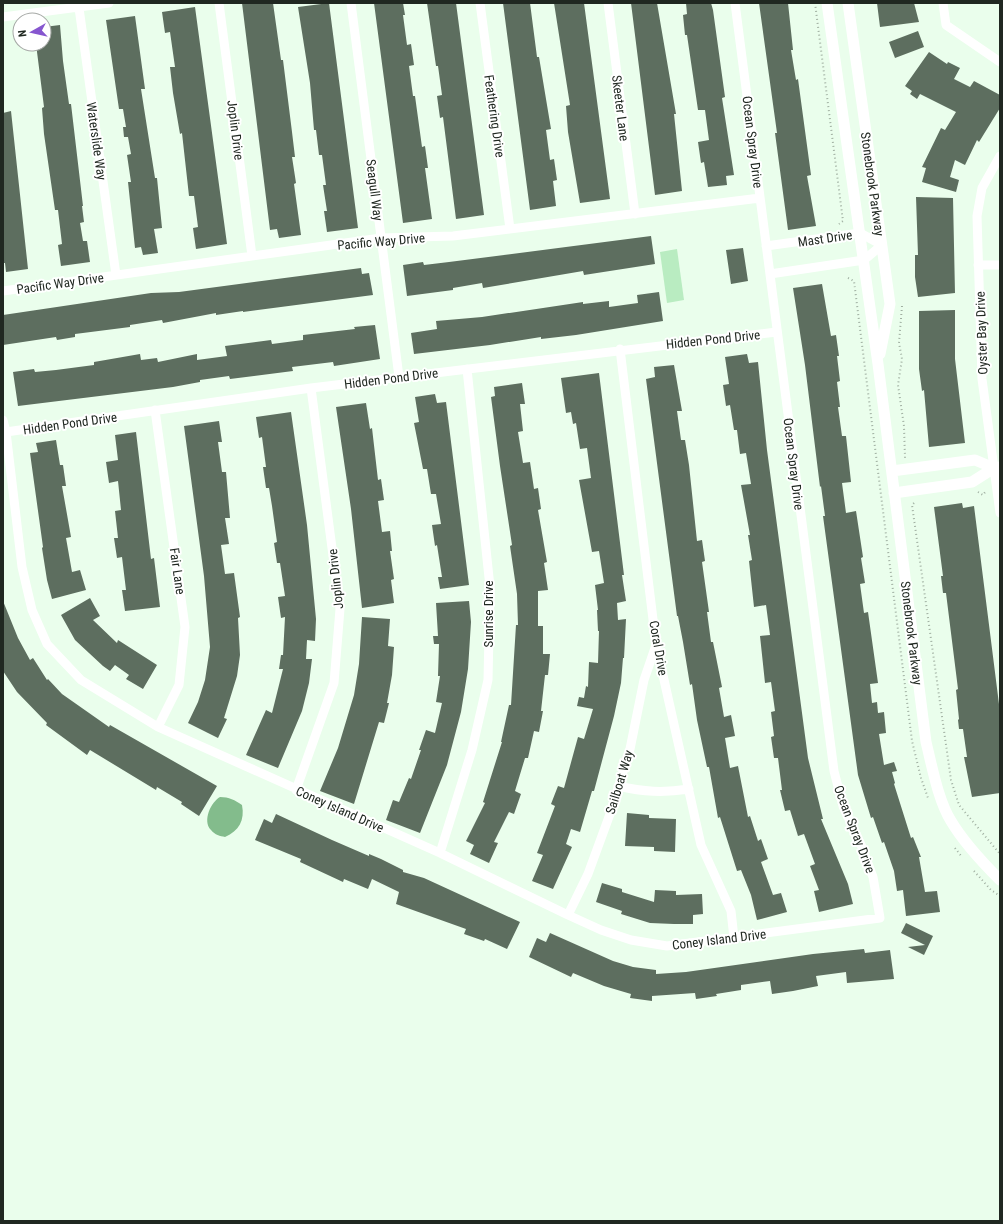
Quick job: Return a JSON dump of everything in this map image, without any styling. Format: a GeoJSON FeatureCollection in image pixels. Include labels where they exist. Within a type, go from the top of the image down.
{"type":"FeatureCollection","features":[{"type":"Feature","properties":{"kind":"street"},"geometry":{"type":"LineString","coordinates":[[3,17],[109,3]]}},
{"type":"Feature","properties":{"kind":"street","name":"Joplin Drive"},"geometry":{"type":"LineString","coordinates":[[219,3],[252,256]]}},
{"type":"Feature","properties":{"kind":"street","name":"Seagull Way"},"geometry":{"type":"LineString","coordinates":[[351,3],[399,377]]}},
{"type":"Feature","properties":{"kind":"street","name":"Feathering Drive"},"geometry":{"type":"LineString","coordinates":[[480,3],[510,229]]}},
{"type":"Feature","properties":{"kind":"street","name":"Skeeter Lane"},"geometry":{"type":"LineString","coordinates":[[608,3],[635,214]]}},
{"type":"Feature","properties":{"kind":"street","name":"Ocean Spray Drive"},"geometry":{"type":"LineString","coordinates":[[735,3],[834,771],[843,806],[862,847],[873,876],[880,918]]}},
{"type":"Feature","properties":{"kind":"street","name":"Stonebrook Parkway"},"geometry":{"type":"LineString","coordinates":[[827,3],[878,364],[926,742],[935,779],[950,820],[980,860],[1000,880]]}},
{"type":"Feature","properties":{"kind":"street","name":"Stonebrook Parkway"},"geometry":{"type":"LineString","coordinates":[[848,3],[890,304],[878,364]]}},
{"type":"Feature","properties":{"kind":"street"},"geometry":{"type":"LineString","coordinates":[[943,3],[946,25],[1000,62]]}},
{"type":"Feature","properties":{"kind":"street","name":"Waterslide Way"},"geometry":{"type":"LineString","coordinates":[[78,8],[116,275]]}},
{"type":"Feature","properties":{"kind":"street","name":"Oyster Bay Drive"},"geometry":{"type":"LineString","coordinates":[[1000,156],[982,188],[977,216],[982,379],[997,468],[1000,514]]}},
{"type":"Feature","properties":{"kind":"street","name":"Pacific Way Drive"},"geometry":{"type":"LineString","coordinates":[[3,291],[381,238],[453,236],[760,198]]}},
{"type":"Feature","properties":{"kind":"street","name":"Mast Drive"},"geometry":{"type":"LineString","coordinates":[[766,246],[860,233],[882,245]]}},
{"type":"Feature","properties":{"kind":"street"},"geometry":{"type":"LineString","coordinates":[[770,274],[864,260],[882,245]]}},
{"type":"Feature","properties":{"kind":"street"},"geometry":{"type":"LineString","coordinates":[[978,265],[1000,265]]}},
{"type":"Feature","properties":{"kind":"street","name":"Hidden Pond Drive"},"geometry":{"type":"LineString","coordinates":[[6,432],[311,388],[620,349],[777,332]]}},
{"type":"Feature","properties":{"kind":"street","name":"Coral Drive"},"geometry":{"type":"LineString","coordinates":[[620,349],[656,644],[701,845],[731,911],[734,938]]}},
{"type":"Feature","properties":{"kind":"street","name":"Sunrise Drive"},"geometry":{"type":"LineString","coordinates":[[440,853],[472,750],[488,680],[490,587],[467,369]]}},
{"type":"Feature","properties":{"kind":"street","name":"Joplin Drive"},"geometry":{"type":"LineString","coordinates":[[296,790],[334,683],[340,609],[311,388]]}},
{"type":"Feature","properties":{"kind":"street","name":"Fair Lane"},"geometry":{"type":"LineString","coordinates":[[155,410],[186,627],[179,685],[158,727]]}},
{"type":"Feature","properties":{"kind":"street","name":"Coney Island Drive"},"geometry":{"type":"LineString","coordinates":[[3,420],[6,432],[22,567],[32,610],[47,644],[81,680],[158,727],[296,790],[440,853],[568,915],[631,940],[667,946],[880,918]]}},
{"type":"Feature","properties":{"kind":"street"},"geometry":{"type":"LineString","coordinates":[[892,471],[975,460],[997,468]]}},
{"type":"Feature","properties":{"kind":"street"},"geometry":{"type":"LineString","coordinates":[[894,493],[972,482],[997,468]]}},
{"type":"Feature","properties":{"kind":"street","name":"Sailboat Way"},"geometry":{"type":"LineString","coordinates":[[568,915],[588,874],[618,786],[630,749],[644,680],[656,644]]}},
{"type":"Feature","properties":{"kind":"street"},"geometry":{"type":"LineString","coordinates":[[618,786],[639,791],[664,792],[689,789]]}},
{"type":"Feature","properties":{"kind":"path"},"geometry":{"type":"LineString","coordinates":[[815,3],[843,221],[840,224]]}},
{"type":"Feature","properties":{"kind":"path"},"geometry":{"type":"LineString","coordinates":[[914,503],[912,505],[951,780],[959,805],[1000,854]]}},
{"type":"Feature","properties":{"kind":"shaded area"},"geometry":{"type":"Polygon","coordinates":[[[677,249],[684,300],[667,303],[660,252],[677,249]]]}},
{"type":"Feature","properties":{"kind":"shaded area"},"geometry":{"type":"Polygon","coordinates":[[[220,797],[229,798],[237,802],[242,805],[243,810],[240,824],[234,832],[225,837],[213,832],[208,826],[207,822],[211,807],[220,797]]]}},
{"type":"Feature","properties":{"kind":"building"},"geometry":{"type":"Polygon","coordinates":[[[242,3],[273,3],[281,60],[283,60],[292,132],[295,157],[292,157],[296,183],[294,184],[301,235],[279,238],[277,229],[270,230],[242,3]]]}},
{"type":"Feature","properties":{"kind":"building"},"geometry":{"type":"Polygon","coordinates":[[[329,3],[358,228],[327,232],[324,211],[327,211],[323,185],[326,185],[322,155],[319,155],[316,130],[314,130],[310,83],[298,7],[329,3]]]}},
{"type":"Feature","properties":{"kind":"building"},"geometry":{"type":"Polygon","coordinates":[[[374,3],[403,3],[407,45],[411,44],[414,65],[409,66],[413,96],[415,96],[422,147],[425,146],[428,168],[425,168],[432,219],[403,223],[374,3]]]}},
{"type":"Feature","properties":{"kind":"building"},"geometry":{"type":"Polygon","coordinates":[[[427,3],[456,3],[484,215],[456,219],[443,117],[440,118],[437,96],[442,95],[438,66],[436,66],[427,3]]]}},
{"type":"Feature","properties":{"kind":"building"},"geometry":{"type":"Polygon","coordinates":[[[503,3],[530,3],[537,57],[539,57],[551,129],[546,130],[550,160],[554,159],[557,180],[553,181],[556,206],[530,210],[503,3]]]}},
{"type":"Feature","properties":{"kind":"building"},"geometry":{"type":"Polygon","coordinates":[[[554,3],[584,3],[610,199],[580,203],[568,132],[566,106],[570,105],[554,3]]]}},
{"type":"Feature","properties":{"kind":"building"},"geometry":{"type":"Polygon","coordinates":[[[631,3],[657,3],[676,114],[674,114],[682,191],[655,195],[631,3]]]}},
{"type":"Feature","properties":{"kind":"building"},"geometry":{"type":"Polygon","coordinates":[[[686,3],[711,3],[713,10],[725,97],[722,98],[734,175],[726,176],[727,185],[708,187],[704,162],[701,163],[698,142],[709,140],[705,110],[698,110],[687,35],[685,35],[683,15],[687,14],[686,3]]]}},
{"type":"Feature","properties":{"kind":"building"},"geometry":{"type":"Polygon","coordinates":[[[759,3],[788,3],[793,50],[791,50],[796,80],[798,79],[811,175],[807,176],[816,226],[788,230],[775,133],[777,133],[759,3]]]}},
{"type":"Feature","properties":{"kind":"building"},"geometry":{"type":"Polygon","coordinates":[[[877,3],[914,3],[919,22],[880,27],[877,3]]]}},
{"type":"Feature","properties":{"kind":"building"},"geometry":{"type":"Polygon","coordinates":[[[195,7],[227,244],[196,249],[193,228],[198,227],[194,196],[189,196],[182,133],[180,134],[173,93],[170,67],[175,67],[170,32],[165,33],[162,12],[195,7]]]}},
{"type":"Feature","properties":{"kind":"building"},"geometry":{"type":"Polygon","coordinates":[[[135,16],[145,89],[141,89],[155,178],[157,178],[162,228],[154,229],[158,253],[143,255],[141,247],[135,248],[128,182],[131,182],[127,155],[131,154],[128,137],[124,137],[123,127],[126,127],[123,109],[119,109],[106,20],[135,16]]]}},
{"type":"Feature","properties":{"kind":"building"},"geometry":{"type":"Polygon","coordinates":[[[60,25],[63,61],[69,104],[71,104],[83,206],[84,222],[80,223],[83,241],[87,241],[90,262],[61,266],[58,245],[62,244],[58,210],[55,210],[44,134],[42,108],[44,107],[37,52],[52,52],[52,26],[60,25]]]}},
{"type":"Feature","properties":{"kind":"building"},"geometry":{"type":"Polygon","coordinates":[[[918,31],[924,47],[895,58],[889,42],[918,31]]]}},
{"type":"Feature","properties":{"kind":"building"},"geometry":{"type":"Polygon","coordinates":[[[929,52],[947,64],[948,62],[960,68],[954,79],[970,87],[974,81],[1000,95],[1000,108],[979,142],[977,140],[965,165],[955,160],[950,177],[959,180],[956,192],[922,182],[926,168],[922,167],[941,128],[945,130],[956,112],[920,94],[917,99],[910,94],[912,91],[905,86],[929,52]]]}},
{"type":"Feature","properties":{"kind":"building"},"geometry":{"type":"Polygon","coordinates":[[[11,111],[28,269],[6,272],[5,263],[3,263],[3,113],[11,111]]]}},
{"type":"Feature","properties":{"kind":"building"},"geometry":{"type":"Polygon","coordinates":[[[916,197],[953,198],[955,293],[918,297],[915,277],[915,255],[918,255],[916,197]]]}},
{"type":"Feature","properties":{"kind":"building"},"geometry":{"type":"Polygon","coordinates":[[[651,236],[655,264],[584,275],[583,271],[483,288],[482,283],[453,288],[453,290],[407,296],[403,265],[423,262],[424,265],[651,236]]]}},
{"type":"Feature","properties":{"kind":"building"},"geometry":{"type":"Polygon","coordinates":[[[743,248],[748,281],[731,284],[726,250],[743,248]]]}},
{"type":"Feature","properties":{"kind":"building"},"geometry":{"type":"Polygon","coordinates":[[[361,268],[362,274],[369,273],[373,295],[243,312],[216,315],[216,313],[163,323],[162,320],[130,325],[130,327],[75,334],[75,337],[57,340],[56,337],[3,345],[3,315],[151,293],[179,292],[361,268]]]}},
{"type":"Feature","properties":{"kind":"building"},"geometry":{"type":"Polygon","coordinates":[[[822,284],[831,336],[836,335],[839,356],[837,356],[840,381],[837,382],[840,407],[838,407],[842,436],[846,436],[851,482],[842,483],[846,513],[856,511],[863,557],[861,558],[865,583],[860,584],[864,613],[868,612],[878,683],[870,684],[872,703],[877,702],[878,713],[884,712],[886,733],[879,734],[884,765],[894,762],[897,771],[892,772],[894,784],[911,838],[913,837],[921,857],[919,857],[925,892],[937,891],[940,912],[906,916],[903,890],[897,891],[894,871],[884,842],[882,843],[873,817],[871,818],[858,775],[823,516],[825,516],[805,365],[793,288],[822,284]]]}},
{"type":"Feature","properties":{"kind":"building"},"geometry":{"type":"Polygon","coordinates":[[[659,292],[663,321],[576,335],[541,339],[541,337],[414,354],[411,333],[437,329],[436,321],[482,317],[583,302],[583,304],[609,301],[609,307],[638,303],[637,295],[659,292]]]}},
{"type":"Feature","properties":{"kind":"building"},"geometry":{"type":"Polygon","coordinates":[[[955,310],[955,359],[965,443],[929,447],[924,390],[922,391],[919,369],[919,311],[955,310]]]}},
{"type":"Feature","properties":{"kind":"building"},"geometry":{"type":"Polygon","coordinates":[[[375,325],[380,359],[334,366],[333,362],[292,367],[293,371],[230,379],[229,376],[200,380],[200,382],[173,387],[18,406],[13,372],[34,369],[35,372],[94,365],[94,362],[140,354],[141,360],[157,358],[158,362],[197,354],[197,360],[227,356],[225,346],[271,340],[272,344],[303,340],[303,335],[355,329],[354,327],[375,325]]]}},
{"type":"Feature","properties":{"kind":"building"},"geometry":{"type":"Polygon","coordinates":[[[747,354],[749,363],[758,362],[767,450],[808,758],[823,819],[821,819],[848,884],[853,904],[819,912],[814,891],[819,890],[810,866],[815,864],[804,834],[798,836],[790,810],[785,811],[780,790],[782,790],[778,758],[774,758],[771,737],[774,736],[771,712],[775,711],[771,682],[765,683],[760,636],[770,635],[766,605],[754,607],[749,561],[752,560],[748,535],[750,535],[741,485],[751,484],[746,453],[740,454],[737,430],[734,430],[730,405],[726,406],[723,385],[729,384],[725,357],[747,354]]]}},
{"type":"Feature","properties":{"kind":"building"},"geometry":{"type":"Polygon","coordinates":[[[674,365],[682,411],[677,411],[681,440],[685,440],[689,465],[697,541],[702,540],[705,561],[702,562],[709,612],[707,612],[711,642],[713,642],[722,687],[719,688],[724,717],[731,715],[735,736],[725,738],[730,768],[738,766],[748,817],[750,816],[758,841],[761,839],[768,859],[761,862],[773,895],[781,893],[787,912],[757,920],[751,895],[741,870],[737,871],[720,817],[718,818],[709,767],[707,767],[697,720],[692,684],[690,685],[677,616],[646,379],[655,377],[654,367],[674,365]]]}},
{"type":"Feature","properties":{"kind":"building"},"geometry":{"type":"Polygon","coordinates":[[[599,373],[624,575],[622,575],[626,601],[617,603],[618,620],[626,619],[624,658],[621,683],[614,716],[594,791],[592,791],[580,832],[571,829],[566,844],[572,847],[553,889],[532,881],[543,855],[537,853],[555,806],[551,804],[558,786],[564,788],[578,737],[584,739],[593,709],[577,706],[579,697],[584,698],[586,686],[588,687],[589,662],[598,663],[599,631],[595,585],[604,583],[599,551],[592,552],[579,480],[591,478],[587,448],[580,449],[576,423],[573,424],[571,412],[566,413],[561,378],[599,373]]]}},
{"type":"Feature","properties":{"kind":"building"},"geometry":{"type":"Polygon","coordinates":[[[522,383],[525,404],[520,404],[523,431],[518,432],[523,463],[530,462],[534,489],[538,488],[541,509],[538,510],[547,562],[544,563],[548,590],[538,591],[538,626],[543,626],[543,654],[550,654],[548,675],[545,675],[541,711],[543,711],[539,732],[534,731],[528,758],[525,758],[515,791],[521,794],[514,814],[509,812],[494,842],[498,843],[489,863],[470,854],[474,845],[466,841],[485,803],[483,802],[502,742],[509,705],[511,705],[516,625],[518,625],[517,594],[510,546],[512,545],[491,397],[495,396],[494,387],[522,383]]]}},
{"type":"Feature","properties":{"kind":"building"},"geometry":{"type":"Polygon","coordinates":[[[435,394],[437,403],[446,402],[469,585],[440,589],[438,577],[442,577],[432,525],[441,524],[436,494],[431,494],[427,469],[423,469],[414,423],[419,422],[415,397],[435,394]]]}},
{"type":"Feature","properties":{"kind":"building"},"geometry":{"type":"Polygon","coordinates":[[[366,403],[370,429],[372,428],[378,480],[381,479],[384,500],[378,501],[382,532],[390,531],[392,551],[390,551],[394,579],[391,580],[394,603],[362,608],[351,509],[336,407],[366,403]]]}},
{"type":"Feature","properties":{"kind":"building"},"geometry":{"type":"Polygon","coordinates":[[[291,412],[307,525],[316,619],[315,641],[307,640],[306,659],[312,659],[309,683],[302,711],[278,768],[246,755],[266,710],[272,713],[283,669],[279,669],[281,655],[283,655],[285,617],[281,618],[278,597],[285,596],[280,563],[277,563],[274,543],[277,542],[269,488],[266,488],[263,467],[266,467],[262,437],[259,438],[256,417],[291,412]]]}},
{"type":"Feature","properties":{"kind":"building"},"geometry":{"type":"Polygon","coordinates":[[[219,421],[222,442],[218,442],[222,472],[226,472],[230,518],[225,518],[229,544],[221,545],[225,574],[234,573],[240,617],[238,618],[240,655],[237,676],[224,718],[227,719],[218,738],[188,723],[198,702],[205,680],[210,647],[204,576],[184,426],[219,421]]]}},
{"type":"Feature","properties":{"kind":"building"},"geometry":{"type":"Polygon","coordinates":[[[136,432],[151,559],[154,558],[160,607],[125,611],[122,590],[126,590],[122,557],[117,558],[114,538],[118,538],[115,511],[121,510],[118,481],[109,483],[106,462],[118,460],[115,435],[136,432]]]}},
{"type":"Feature","properties":{"kind":"building"},"geometry":{"type":"Polygon","coordinates":[[[56,440],[60,465],[63,465],[66,486],[62,486],[71,537],[66,538],[72,572],[80,570],[86,590],[52,599],[47,580],[42,548],[30,453],[38,452],[36,443],[56,440]]]}},
{"type":"Feature","properties":{"kind":"building"},"geometry":{"type":"Polygon","coordinates":[[[962,503],[963,508],[974,506],[1000,712],[1000,793],[972,797],[964,757],[967,757],[963,729],[959,729],[956,690],[958,689],[946,593],[943,593],[941,576],[943,576],[934,507],[962,503]]]}},
{"type":"Feature","properties":{"kind":"building"},"geometry":{"type":"Polygon","coordinates":[[[90,598],[100,616],[93,620],[117,643],[118,640],[157,665],[143,689],[126,679],[129,675],[115,665],[110,671],[103,666],[75,640],[61,615],[90,598]]]}},
{"type":"Feature","properties":{"kind":"building"},"geometry":{"type":"Polygon","coordinates":[[[3,601],[18,638],[30,660],[33,658],[47,680],[48,679],[62,694],[109,727],[110,725],[217,786],[199,816],[181,804],[182,802],[157,787],[156,790],[90,750],[87,755],[46,725],[47,723],[17,692],[3,671],[3,601]]]}},
{"type":"Feature","properties":{"kind":"building"},"geometry":{"type":"Polygon","coordinates":[[[469,601],[471,622],[468,669],[461,712],[447,765],[420,833],[386,820],[393,800],[399,802],[409,778],[411,779],[426,730],[435,733],[442,703],[436,702],[440,676],[438,676],[439,644],[434,644],[433,636],[438,636],[436,603],[469,601]]]}},
{"type":"Feature","properties":{"kind":"building"},"geometry":{"type":"Polygon","coordinates":[[[362,617],[390,619],[388,646],[394,647],[392,675],[387,703],[389,703],[384,723],[379,722],[354,804],[320,791],[338,748],[354,695],[359,664],[362,617]]]}},
{"type":"Feature","properties":{"kind":"building"},"geometry":{"type":"Polygon","coordinates":[[[627,813],[649,815],[649,818],[676,819],[675,852],[654,851],[654,847],[625,846],[627,813]]]}},
{"type":"Feature","properties":{"kind":"building"},"geometry":{"type":"Polygon","coordinates":[[[276,814],[369,856],[369,854],[381,859],[403,870],[403,872],[424,878],[520,922],[507,949],[485,939],[484,941],[464,934],[466,929],[396,904],[399,892],[372,879],[368,889],[344,879],[343,882],[300,862],[301,859],[255,840],[264,819],[272,823],[276,814]]]}},
{"type":"Feature","properties":{"kind":"building"},"geometry":{"type":"Polygon","coordinates":[[[602,883],[622,889],[622,892],[654,902],[655,890],[676,891],[676,895],[702,894],[703,914],[693,915],[693,924],[650,923],[621,914],[622,911],[596,902],[602,883]]]}},
{"type":"Feature","properties":{"kind":"building"},"geometry":{"type":"Polygon","coordinates":[[[906,923],[933,936],[924,955],[908,947],[925,945],[901,933],[906,923]]]}},
{"type":"Feature","properties":{"kind":"building"},"geometry":{"type":"Polygon","coordinates":[[[550,933],[613,961],[633,967],[656,970],[656,974],[686,972],[813,954],[864,949],[865,953],[890,950],[894,979],[847,983],[846,972],[816,976],[818,986],[793,991],[772,994],[770,981],[741,985],[741,990],[716,994],[717,996],[696,999],[695,993],[652,996],[652,1001],[630,998],[631,994],[604,986],[573,973],[571,977],[529,957],[537,938],[546,942],[550,933]]]}}]}
